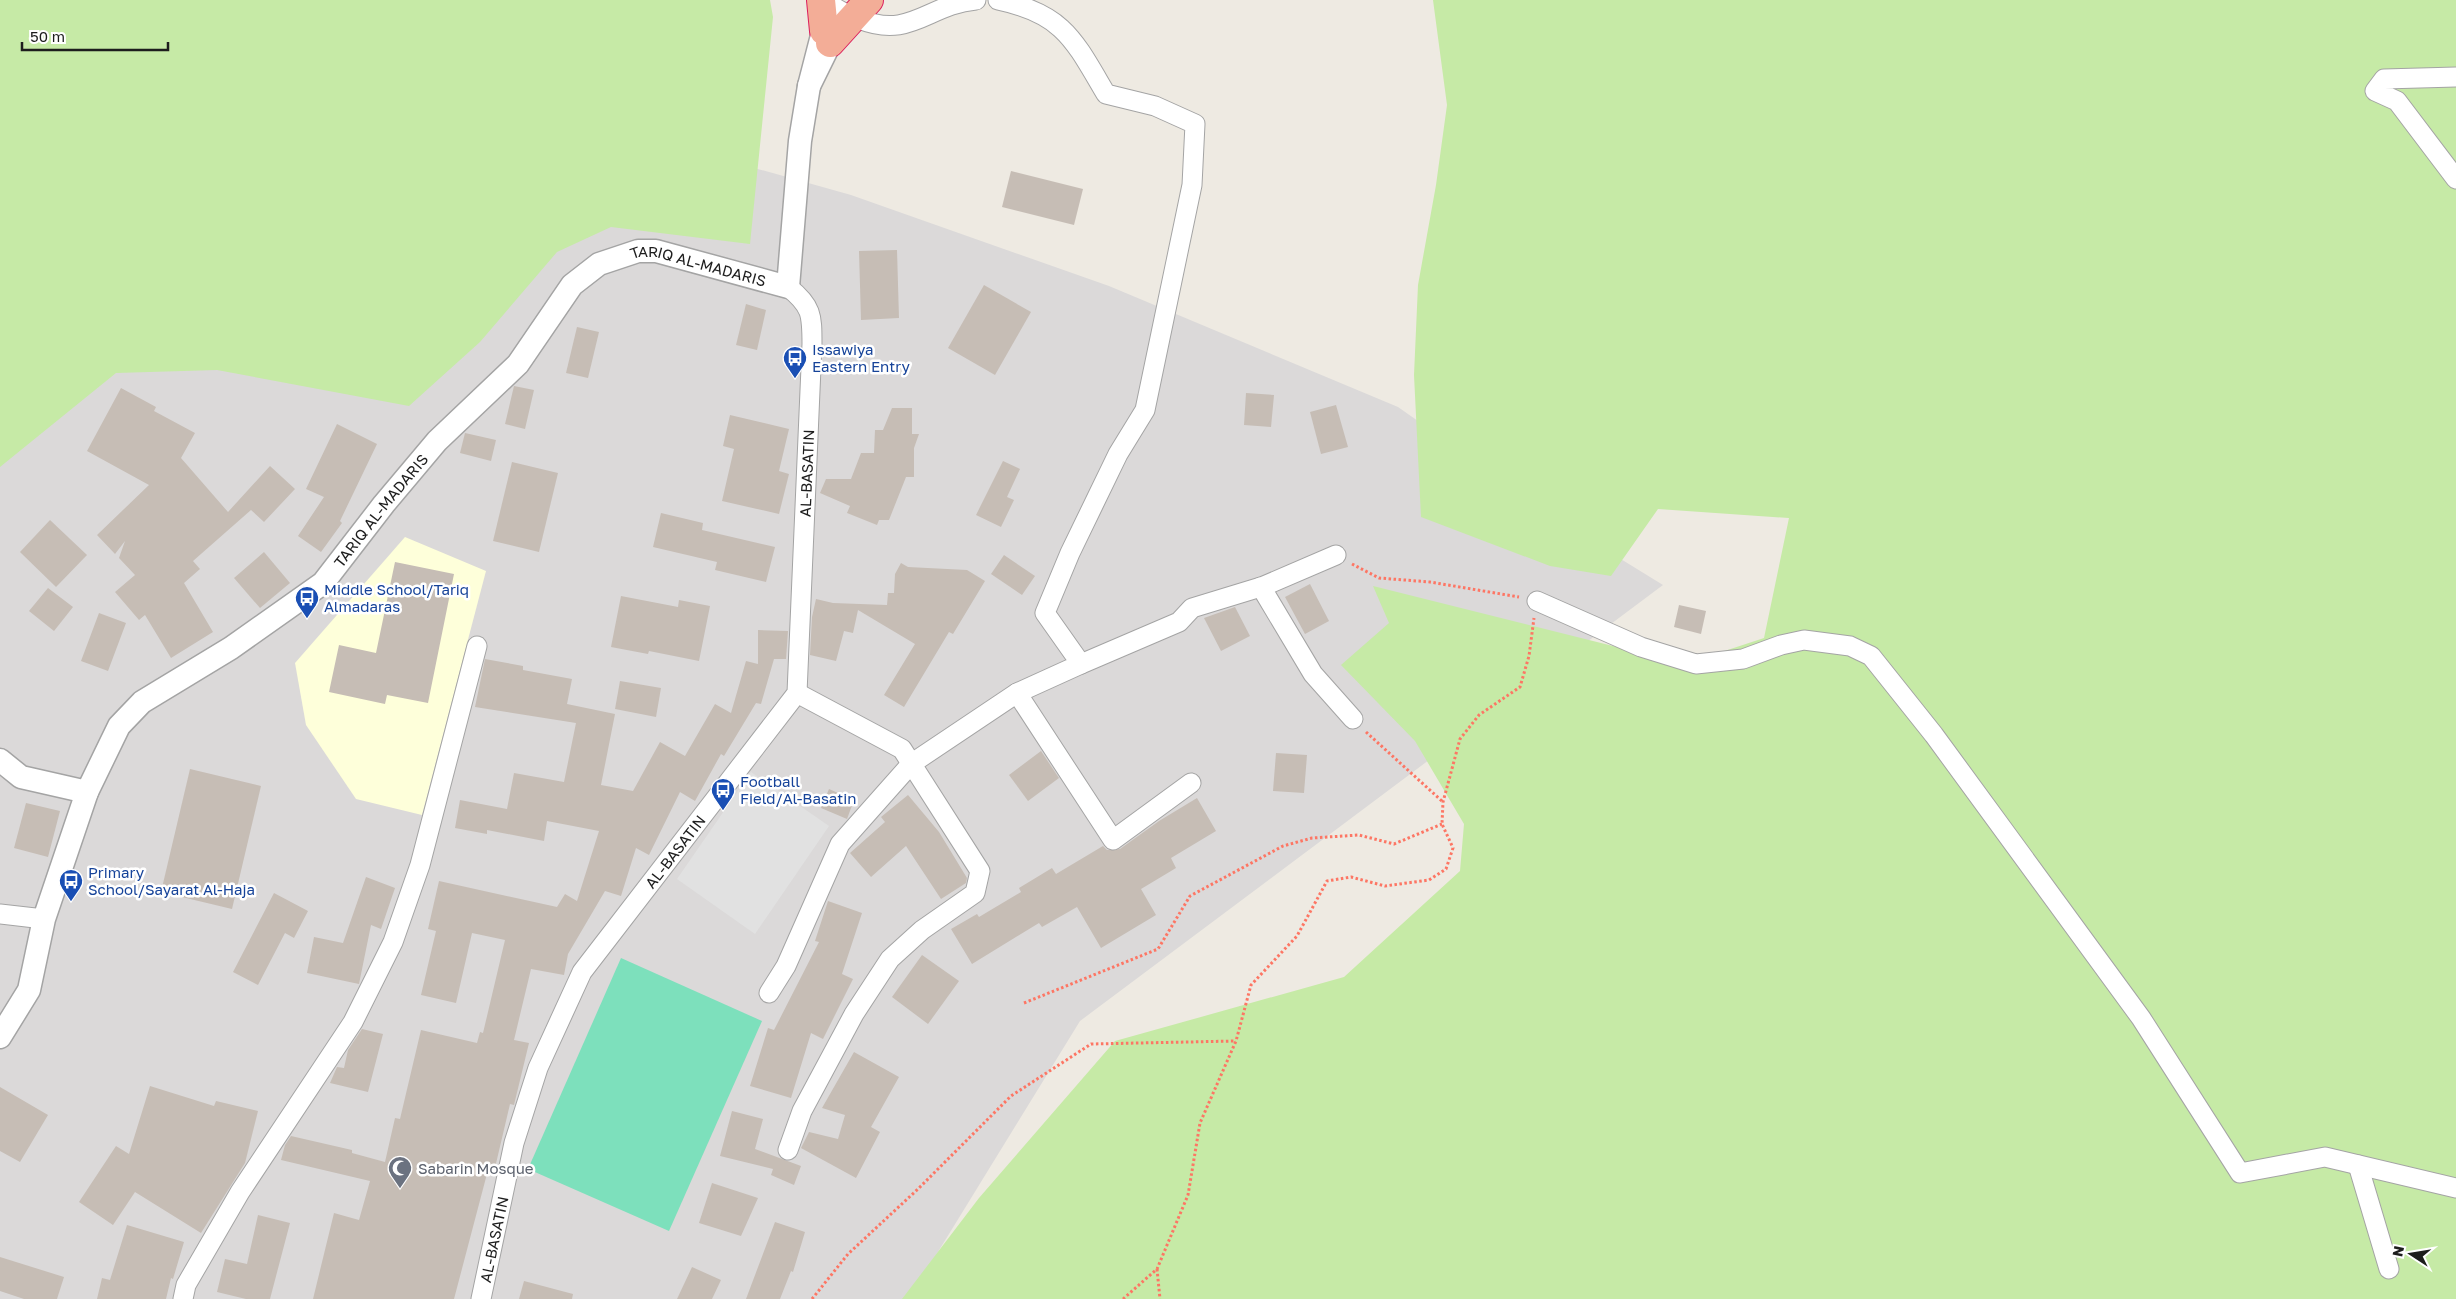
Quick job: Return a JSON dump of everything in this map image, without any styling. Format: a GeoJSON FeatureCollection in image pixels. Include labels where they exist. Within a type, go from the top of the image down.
{"type":"FeatureCollection","features":[{"type":"Feature","properties":{"kind":"highway"},"geometry":{"type":"LineString","coordinates":[[827,37],[841,4]]}},
{"type":"Feature","properties":{"kind":"street"},"geometry":{"type":"LineString","coordinates":[[841,4],[883,27],[900,26],[946,6],[976,0]]}},
{"type":"Feature","properties":{"kind":"street"},"geometry":{"type":"LineString","coordinates":[[998,0],[1025,6],[1056,22],[1079,48],[1106,94],[1155,106],[1195,124],[1192,185],[1146,410],[1118,454],[1070,553],[1045,613],[1081,664]]}},
{"type":"Feature","properties":{"kind":"street"},"geometry":{"type":"LineString","coordinates":[[788,287],[800,140],[809,86],[827,37]]}},
{"type":"Feature","properties":{"kind":"street"},"geometry":{"type":"LineString","coordinates":[[2456,77],[2384,79],[2375,90],[2397,101],[2456,178]]}},
{"type":"Feature","properties":{"kind":"street","name":"TARIQ AL-MADARIS"},"geometry":{"type":"LineString","coordinates":[[0,1037],[29,990],[44,919],[87,792],[119,726],[142,702],[231,648],[323,584],[384,504],[437,441],[518,364],[572,285],[599,264],[638,251],[656,251],[788,287]]}},
{"type":"Feature","properties":{"kind":"street","name":"AL-BASATIN"},"geometry":{"type":"LineString","coordinates":[[481,1299],[514,1143],[538,1068],[582,972],[798,693],[812,314],[803,299],[788,287]]}},
{"type":"Feature","properties":{"kind":"street"},"geometry":{"type":"LineString","coordinates":[[769,993],[786,966],[840,844],[911,764],[1017,692],[1179,622],[1192,608],[1261,587],[1336,555]]}},
{"type":"Feature","properties":{"kind":"street"},"geometry":{"type":"LineString","coordinates":[[1261,587],[1313,674],[1353,719]]}},
{"type":"Feature","properties":{"kind":"street"},"geometry":{"type":"LineString","coordinates":[[1537,600],[1641,647],[1696,664],[1743,659],[1781,644],[1804,640],[1850,646],[1871,656],[1934,735],[2141,1018],[2240,1174],[2325,1157],[2456,1188]]}},
{"type":"Feature","properties":{"kind":"street"},"geometry":{"type":"LineString","coordinates":[[183,1299],[186,1285],[240,1192],[353,1022],[393,942],[420,865],[477,646]]}},
{"type":"Feature","properties":{"kind":"street"},"geometry":{"type":"LineString","coordinates":[[1017,692],[1113,840],[1191,783]]}},
{"type":"Feature","properties":{"kind":"street"},"geometry":{"type":"LineString","coordinates":[[788,1150],[802,1111],[849,1023],[890,959],[922,930],[975,893],[980,871],[902,749],[798,693]]}},
{"type":"Feature","properties":{"kind":"street"},"geometry":{"type":"LineString","coordinates":[[0,760],[21,777],[87,792]]}},
{"type":"Feature","properties":{"kind":"street"},"geometry":{"type":"LineString","coordinates":[[0,914],[44,919]]}},
{"type":"Feature","properties":{"kind":"street"},"geometry":{"type":"LineString","coordinates":[[2358,1165],[2389,1269]]}},
{"type":"Feature","properties":{"kind":"path"},"geometry":{"type":"LineString","coordinates":[[1123,1299],[1157,1269],[1188,1195],[1200,1123],[1236,1041],[1251,984],[1297,936],[1327,881],[1351,876],[1385,886],[1429,880],[1446,869],[1453,848],[1442,824],[1443,802],[1460,739],[1479,715],[1520,687],[1529,656],[1537,600],[1430,582],[1379,578],[1336,555]]}},
{"type":"Feature","properties":{"kind":"path"},"geometry":{"type":"LineString","coordinates":[[1353,719],[1443,802]]}},
{"type":"Feature","properties":{"kind":"path"},"geometry":{"type":"LineString","coordinates":[[1024,1003],[1158,950],[1190,896],[1283,846],[1312,838],[1359,835],[1394,844],[1442,824]]}},
{"type":"Feature","properties":{"kind":"path"},"geometry":{"type":"LineString","coordinates":[[812,1299],[848,1254],[918,1189],[1010,1096],[1091,1044],[1236,1041]]}},
{"type":"Feature","properties":{"kind":"path"},"geometry":{"type":"LineString","coordinates":[[1157,1269],[1160,1299]]}},
{"type":"Feature","properties":{"kind":"shaded area"},"geometry":{"type":"Polygon","coordinates":[[[479,91],[851,195],[1109,286],[1398,407],[1572,529],[1663,585],[1080,1021],[909,1299],[0,1299],[0,323],[479,91]]]}},
{"type":"Feature","properties":{"kind":"shaded area"},"geometry":{"type":"Polygon","coordinates":[[[405,537],[486,571],[422,815],[356,799],[306,725],[295,663],[405,537]]]}},
{"type":"Feature","properties":{"kind":"shaded area"},"geometry":{"type":"Polygon","coordinates":[[[751,772],[829,826],[755,934],[677,879],[751,772]]]}},
{"type":"Feature","properties":{"kind":"green space"},"geometry":{"type":"Polygon","coordinates":[[[0,0],[770,0],[773,17],[750,244],[611,227],[557,252],[480,342],[409,406],[217,370],[116,373],[0,467],[0,0]]]}},
{"type":"Feature","properties":{"kind":"green space"},"geometry":{"type":"Polygon","coordinates":[[[1433,0],[2456,0],[2456,1299],[902,1299],[979,1198],[1115,1041],[1344,977],[1460,871],[1464,824],[1415,741],[1341,665],[1389,623],[1373,586],[1685,664],[1764,638],[1789,518],[1658,509],[1611,576],[1550,566],[1421,517],[1414,375],[1418,285],[1436,185],[1447,105],[1433,0]]]}},
{"type":"Feature","properties":{"kind":"green space"},"geometry":{"type":"Polygon","coordinates":[[[621,958],[762,1021],[669,1231],[528,1169],[621,958]]]}},
{"type":"Feature","properties":{"kind":"building"},"geometry":{"type":"Polygon","coordinates":[[[1011,171],[1083,189],[1074,225],[1002,207],[1011,171]]]}},
{"type":"Feature","properties":{"kind":"building"},"geometry":{"type":"Polygon","coordinates":[[[897,250],[899,318],[861,320],[859,251],[897,250]]]}},
{"type":"Feature","properties":{"kind":"building"},"geometry":{"type":"Polygon","coordinates":[[[984,285],[1031,312],[995,375],[948,348],[984,285]]]}},
{"type":"Feature","properties":{"kind":"building"},"geometry":{"type":"Polygon","coordinates":[[[746,304],[766,310],[757,350],[736,345],[746,304]]]}},
{"type":"Feature","properties":{"kind":"building"},"geometry":{"type":"Polygon","coordinates":[[[577,327],[599,332],[588,378],[566,373],[577,327]]]}},
{"type":"Feature","properties":{"kind":"building"},"geometry":{"type":"Polygon","coordinates":[[[514,386],[534,390],[525,429],[505,424],[514,386]]]}},
{"type":"Feature","properties":{"kind":"building"},"geometry":{"type":"Polygon","coordinates":[[[121,388],[156,407],[154,411],[195,433],[181,458],[228,512],[270,466],[295,489],[264,522],[251,510],[193,561],[200,569],[184,583],[213,632],[171,658],[145,615],[139,620],[115,592],[135,575],[119,558],[125,541],[115,554],[97,535],[149,485],[87,451],[121,388]]]}},
{"type":"Feature","properties":{"kind":"building"},"geometry":{"type":"Polygon","coordinates":[[[1246,393],[1274,395],[1271,427],[1244,425],[1246,393]]]}},
{"type":"Feature","properties":{"kind":"building"},"geometry":{"type":"Polygon","coordinates":[[[1336,405],[1348,447],[1321,454],[1310,412],[1336,405]]]}},
{"type":"Feature","properties":{"kind":"building"},"geometry":{"type":"Polygon","coordinates":[[[892,408],[912,408],[912,434],[919,434],[914,448],[914,477],[906,477],[889,520],[879,520],[877,525],[847,513],[850,506],[820,493],[826,479],[851,479],[861,453],[874,453],[875,430],[883,430],[892,408]]]}},
{"type":"Feature","properties":{"kind":"building"},"geometry":{"type":"Polygon","coordinates":[[[730,415],[789,429],[779,471],[789,474],[779,514],[722,501],[734,449],[723,446],[730,415]]]}},
{"type":"Feature","properties":{"kind":"building"},"geometry":{"type":"Polygon","coordinates":[[[337,424],[377,444],[340,521],[342,523],[321,552],[298,536],[324,497],[306,489],[337,424]]]}},
{"type":"Feature","properties":{"kind":"building"},"geometry":{"type":"Polygon","coordinates":[[[465,433],[496,440],[491,461],[460,453],[465,433]]]}},
{"type":"Feature","properties":{"kind":"building"},"geometry":{"type":"Polygon","coordinates":[[[1003,461],[1020,469],[1007,497],[1014,500],[1001,527],[976,515],[1003,461]]]}},
{"type":"Feature","properties":{"kind":"building"},"geometry":{"type":"Polygon","coordinates":[[[512,462],[558,473],[539,552],[493,541],[512,462]]]}},
{"type":"Feature","properties":{"kind":"building"},"geometry":{"type":"Polygon","coordinates":[[[661,513],[703,523],[702,530],[775,547],[766,582],[715,570],[717,562],[653,547],[661,513]]]}},
{"type":"Feature","properties":{"kind":"building"},"geometry":{"type":"Polygon","coordinates":[[[50,520],[87,555],[56,587],[20,552],[50,520]]]}},
{"type":"Feature","properties":{"kind":"building"},"geometry":{"type":"Polygon","coordinates":[[[264,552],[290,583],[260,608],[234,578],[264,552]]]}},
{"type":"Feature","properties":{"kind":"building"},"geometry":{"type":"Polygon","coordinates":[[[1004,555],[1035,576],[1022,595],[991,574],[1004,555]]]}},
{"type":"Feature","properties":{"kind":"building"},"geometry":{"type":"Polygon","coordinates":[[[395,562],[454,574],[428,703],[387,695],[385,704],[329,692],[339,645],[376,653],[395,562]]]}},
{"type":"Feature","properties":{"kind":"building"},"geometry":{"type":"Polygon","coordinates":[[[901,563],[908,567],[967,570],[985,581],[953,634],[949,632],[904,707],[884,695],[915,644],[858,610],[853,633],[844,631],[836,661],[810,655],[812,617],[816,599],[833,603],[887,605],[888,593],[894,593],[895,574],[901,563]]]}},
{"type":"Feature","properties":{"kind":"building"},"geometry":{"type":"Polygon","coordinates":[[[1310,584],[1329,621],[1305,634],[1285,597],[1310,584]]]}},
{"type":"Feature","properties":{"kind":"building"},"geometry":{"type":"Polygon","coordinates":[[[48,588],[73,607],[54,631],[29,611],[48,588]]]}},
{"type":"Feature","properties":{"kind":"building"},"geometry":{"type":"Polygon","coordinates":[[[621,596],[678,607],[679,600],[710,606],[699,661],[649,651],[648,654],[611,647],[621,596]]]}},
{"type":"Feature","properties":{"kind":"building"},"geometry":{"type":"Polygon","coordinates":[[[1679,605],[1706,611],[1701,634],[1674,627],[1679,605]]]}},
{"type":"Feature","properties":{"kind":"building"},"geometry":{"type":"Polygon","coordinates":[[[1235,607],[1250,636],[1221,651],[1204,618],[1235,607]]]}},
{"type":"Feature","properties":{"kind":"building"},"geometry":{"type":"Polygon","coordinates":[[[99,613],[126,623],[108,671],[81,661],[99,613]]]}},
{"type":"Feature","properties":{"kind":"building"},"geometry":{"type":"Polygon","coordinates":[[[758,630],[788,631],[786,659],[774,659],[761,704],[756,703],[724,756],[721,754],[695,801],[680,792],[649,855],[636,848],[621,896],[605,891],[568,954],[564,975],[531,969],[514,1040],[529,1043],[514,1105],[510,1104],[494,1172],[488,1170],[454,1299],[313,1299],[334,1213],[359,1220],[370,1181],[281,1160],[285,1145],[291,1136],[352,1150],[352,1153],[385,1162],[395,1118],[400,1119],[421,1030],[477,1043],[480,1032],[483,1033],[505,940],[472,933],[456,1003],[421,995],[436,931],[428,929],[439,881],[557,907],[565,894],[577,901],[599,831],[547,821],[544,841],[487,830],[487,834],[455,828],[460,800],[507,809],[514,773],[564,782],[576,723],[475,707],[485,659],[523,666],[523,670],[572,679],[567,704],[615,714],[601,785],[633,791],[660,742],[685,756],[715,704],[731,713],[746,661],[758,664],[758,630]]]}},
{"type":"Feature","properties":{"kind":"building"},"geometry":{"type":"Polygon","coordinates":[[[620,681],[661,688],[656,717],[615,709],[620,681]]]}},
{"type":"Feature","properties":{"kind":"building"},"geometry":{"type":"Polygon","coordinates":[[[1041,751],[1059,778],[1028,801],[1009,775],[1041,751]]]}},
{"type":"Feature","properties":{"kind":"building"},"geometry":{"type":"Polygon","coordinates":[[[1276,753],[1307,755],[1304,793],[1273,791],[1276,753]]]}},
{"type":"Feature","properties":{"kind":"building"},"geometry":{"type":"Polygon","coordinates":[[[190,769],[261,786],[232,909],[161,892],[190,769]]]}},
{"type":"Feature","properties":{"kind":"building"},"geometry":{"type":"Polygon","coordinates":[[[829,789],[854,800],[847,819],[821,808],[829,789]]]}},
{"type":"Feature","properties":{"kind":"building"},"geometry":{"type":"Polygon","coordinates":[[[908,795],[939,832],[967,878],[966,883],[941,899],[906,846],[871,877],[850,853],[885,822],[881,817],[908,795]]]}},
{"type":"Feature","properties":{"kind":"building"},"geometry":{"type":"Polygon","coordinates":[[[1197,798],[1216,831],[1171,858],[1176,868],[1141,889],[1156,915],[1101,948],[1077,907],[1042,927],[1039,923],[972,964],[951,929],[977,914],[979,917],[1021,892],[1019,888],[1052,868],[1056,874],[1103,846],[1107,850],[1120,849],[1159,821],[1197,798]]]}},
{"type":"Feature","properties":{"kind":"building"},"geometry":{"type":"Polygon","coordinates":[[[26,803],[60,811],[48,857],[14,848],[26,803]]]}},
{"type":"Feature","properties":{"kind":"building"},"geometry":{"type":"Polygon","coordinates":[[[366,877],[395,888],[381,929],[371,925],[359,984],[307,973],[314,937],[343,943],[366,877]]]}},
{"type":"Feature","properties":{"kind":"building"},"geometry":{"type":"Polygon","coordinates":[[[274,893],[308,911],[294,938],[285,933],[258,985],[233,972],[274,893]]]}},
{"type":"Feature","properties":{"kind":"building"},"geometry":{"type":"Polygon","coordinates":[[[828,901],[862,913],[842,974],[853,979],[823,1039],[811,1033],[791,1098],[750,1086],[768,1028],[774,1030],[819,942],[815,941],[828,901]]]}},
{"type":"Feature","properties":{"kind":"building"},"geometry":{"type":"Polygon","coordinates":[[[922,955],[959,981],[928,1024],[892,997],[922,955]]]}},
{"type":"Feature","properties":{"kind":"building"},"geometry":{"type":"Polygon","coordinates":[[[362,1029],[383,1034],[368,1092],[330,1083],[337,1067],[344,1068],[348,1050],[362,1029]]]}},
{"type":"Feature","properties":{"kind":"building"},"geometry":{"type":"Polygon","coordinates":[[[854,1052],[899,1077],[871,1127],[880,1132],[856,1178],[801,1148],[809,1132],[838,1139],[845,1115],[822,1108],[854,1052]]]}},
{"type":"Feature","properties":{"kind":"building"},"geometry":{"type":"Polygon","coordinates":[[[150,1086],[214,1106],[216,1101],[258,1111],[245,1163],[201,1233],[135,1192],[113,1225],[79,1202],[116,1146],[129,1154],[150,1086]]]}},
{"type":"Feature","properties":{"kind":"building"},"geometry":{"type":"Polygon","coordinates":[[[0,1087],[48,1115],[20,1162],[0,1151],[0,1087]]]}},
{"type":"Feature","properties":{"kind":"building"},"geometry":{"type":"Polygon","coordinates":[[[732,1111],[763,1119],[755,1149],[801,1166],[794,1185],[771,1175],[773,1169],[720,1156],[732,1111]]]}},
{"type":"Feature","properties":{"kind":"building"},"geometry":{"type":"Polygon","coordinates":[[[712,1183],[758,1198],[741,1236],[699,1223],[712,1183]]]}},
{"type":"Feature","properties":{"kind":"building"},"geometry":{"type":"Polygon","coordinates":[[[258,1215],[290,1223],[270,1299],[246,1299],[217,1292],[225,1259],[247,1264],[258,1215]]]}},
{"type":"Feature","properties":{"kind":"building"},"geometry":{"type":"Polygon","coordinates":[[[775,1222],[805,1232],[793,1272],[791,1271],[780,1299],[746,1299],[775,1222]]]}},
{"type":"Feature","properties":{"kind":"building"},"geometry":{"type":"Polygon","coordinates":[[[127,1225],[184,1242],[173,1279],[171,1278],[166,1299],[97,1299],[102,1278],[110,1280],[127,1225]]]}},
{"type":"Feature","properties":{"kind":"building"},"geometry":{"type":"Polygon","coordinates":[[[0,1257],[64,1277],[57,1299],[24,1299],[0,1291],[0,1257]]]}},
{"type":"Feature","properties":{"kind":"building"},"geometry":{"type":"Polygon","coordinates":[[[692,1267],[721,1280],[712,1299],[677,1299],[692,1267]]]}},
{"type":"Feature","properties":{"kind":"building"},"geometry":{"type":"Polygon","coordinates":[[[524,1281],[573,1294],[572,1299],[519,1299],[524,1281]]]}},
{"type":"Feature","properties":{"kind":"place","name":"Issawiya Eastern Entry"},"geometry":{"type":"Point","coordinates":[795,379]}},
{"type":"Feature","properties":{"kind":"place","name":"Middle School/Tariq Almadaras"},"geometry":{"type":"Point","coordinates":[307,619]}},
{"type":"Feature","properties":{"kind":"place","name":"Football Field/Al-Basatin"},"geometry":{"type":"Point","coordinates":[723,811]}},
{"type":"Feature","properties":{"kind":"place","name":"Primary School/Sayarat Al-Haja"},"geometry":{"type":"Point","coordinates":[71,902]}},
{"type":"Feature","properties":{"kind":"place","name":"Sabarin Mosque"},"geometry":{"type":"Point","coordinates":[400,1189]}}]}
